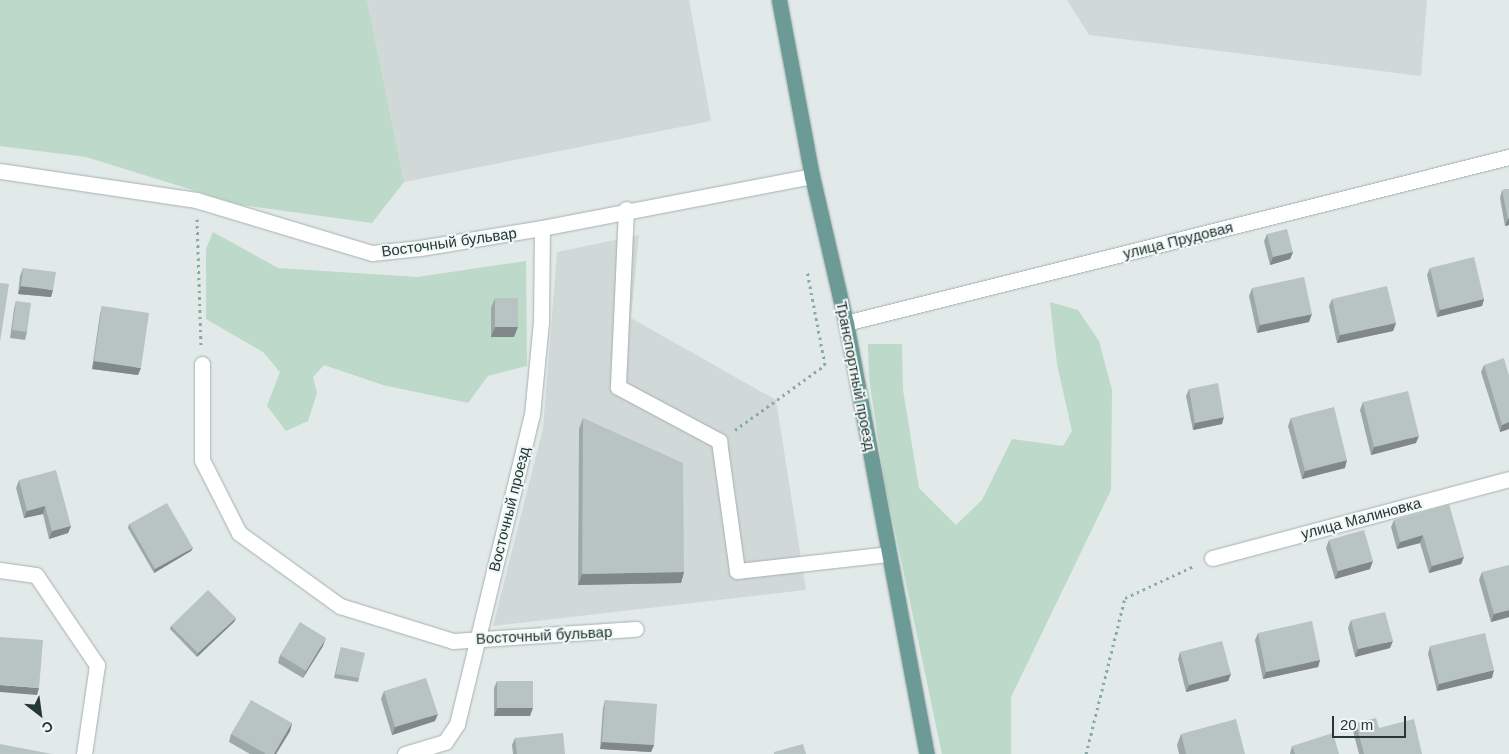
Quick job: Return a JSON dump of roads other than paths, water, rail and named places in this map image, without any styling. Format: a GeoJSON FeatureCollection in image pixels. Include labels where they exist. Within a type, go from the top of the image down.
{"type":"FeatureCollection","features":[{"type":"Feature","properties":{"kind":"main road","name":"Транспортный проезд"},"geometry":{"type":"LineString","coordinates":[[779,0],[812,176],[846,323],[927,754]]}},
{"type":"Feature","properties":{"kind":"street","name":"улица Прудовая"},"geometry":{"type":"LineString","coordinates":[[846,323],[1509,157]]}},
{"type":"Feature","properties":{"kind":"street","name":"Восточный бульвар"},"geometry":{"type":"LineString","coordinates":[[0,171],[196,200],[372,253],[420,248],[542,228],[626,209],[812,176]]}},
{"type":"Feature","properties":{"kind":"street"},"geometry":{"type":"LineString","coordinates":[[626,209],[618,387],[719,441],[737,571],[889,554]]}},
{"type":"Feature","properties":{"kind":"street","name":"Восточный проезд"},"geometry":{"type":"LineString","coordinates":[[405,754],[445,742],[457,724],[532,415],[542,322],[542,228]]}},
{"type":"Feature","properties":{"kind":"street","name":"Восточный бульвар"},"geometry":{"type":"LineString","coordinates":[[202,364],[202,460],[239,533],[340,606],[453,641],[478,637],[636,630]]}},
{"type":"Feature","properties":{"kind":"street","name":"улица Малиновка"},"geometry":{"type":"LineString","coordinates":[[1212,558],[1509,479]]}},
{"type":"Feature","properties":{"kind":"street"},"geometry":{"type":"LineString","coordinates":[[0,570],[36,575],[97,665],[84,754]]}}]}
